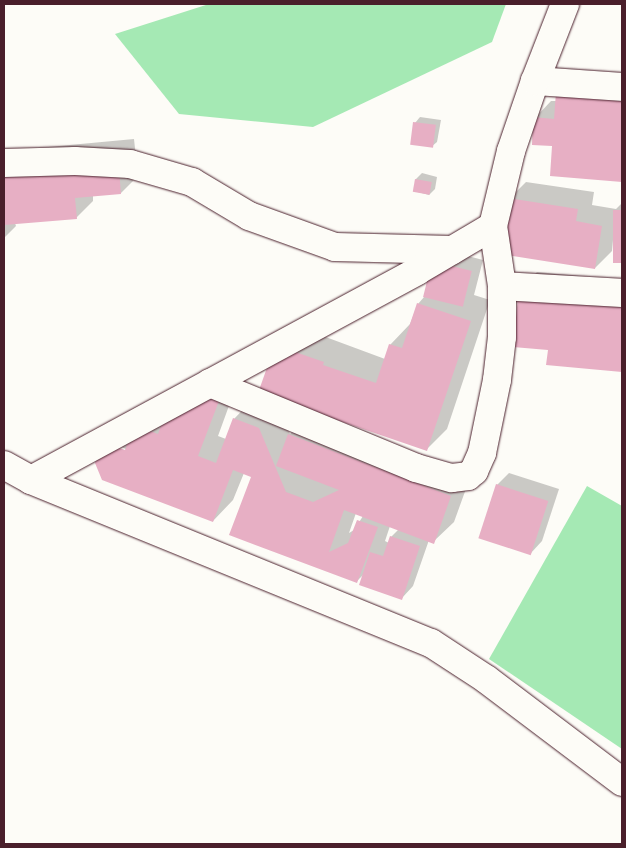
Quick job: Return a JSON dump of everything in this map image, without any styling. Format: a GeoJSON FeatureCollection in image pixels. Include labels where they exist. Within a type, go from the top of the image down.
{"type":"FeatureCollection","features":[{"type":"Feature","properties":{"kind":"street"},"geometry":{"type":"LineString","coordinates":[[210,383],[416,468],[452,478],[468,476],[474,471],[482,453],[497,380],[502,337],[502,286],[493,226],[511,151],[535,81],[565,4]]}},
{"type":"Feature","properties":{"kind":"street"},"geometry":{"type":"LineString","coordinates":[[535,81],[622,87]]}},
{"type":"Feature","properties":{"kind":"street"},"geometry":{"type":"LineString","coordinates":[[4,163],[75,161],[130,164],[192,182],[249,216],[335,247],[452,250]]}},
{"type":"Feature","properties":{"kind":"street"},"geometry":{"type":"LineString","coordinates":[[31,480],[493,226]]}},
{"type":"Feature","properties":{"kind":"street"},"geometry":{"type":"LineString","coordinates":[[502,286],[622,293]]}},
{"type":"Feature","properties":{"kind":"street"},"geometry":{"type":"LineString","coordinates":[[4,465],[31,480],[431,643],[486,679],[622,782]]}},
{"type":"Feature","properties":{"kind":"green space"},"geometry":{"type":"Polygon","coordinates":[[[209,4],[506,4],[492,42],[313,127],[179,114],[115,34],[209,4]]]}},
{"type":"Feature","properties":{"kind":"green space"},"geometry":{"type":"Polygon","coordinates":[[[587,486],[622,506],[622,749],[489,659],[587,486]]]}},
{"type":"Feature","properties":{"kind":"building"},"geometry":{"type":"Polygon","coordinates":[[[556,92],[622,97],[622,182],[550,176],[552,146],[532,145],[533,117],[554,119],[556,92]]]}},
{"type":"Feature","properties":{"kind":"building"},"geometry":{"type":"Polygon","coordinates":[[[413,122],[436,125],[433,148],[410,145],[413,122]]]}},
{"type":"Feature","properties":{"kind":"building"},"geometry":{"type":"Polygon","coordinates":[[[118,156],[121,194],[75,198],[77,219],[4,225],[4,166],[118,156]]]}},
{"type":"Feature","properties":{"kind":"building"},"geometry":{"type":"Polygon","coordinates":[[[415,179],[432,182],[429,195],[413,192],[415,179]]]}},
{"type":"Feature","properties":{"kind":"building"},"geometry":{"type":"Polygon","coordinates":[[[508,198],[578,209],[576,221],[602,226],[595,269],[500,254],[508,198]]]}},
{"type":"Feature","properties":{"kind":"building"},"geometry":{"type":"Polygon","coordinates":[[[613,210],[622,210],[622,263],[613,263],[613,210]]]}},
{"type":"Feature","properties":{"kind":"building"},"geometry":{"type":"Polygon","coordinates":[[[432,261],[472,271],[463,307],[423,297],[432,261]]]}},
{"type":"Feature","properties":{"kind":"building"},"geometry":{"type":"Polygon","coordinates":[[[519,288],[622,298],[622,372],[546,365],[548,350],[513,347],[519,288]]]}},
{"type":"Feature","properties":{"kind":"building"},"geometry":{"type":"Polygon","coordinates":[[[417,303],[471,321],[427,451],[258,393],[275,345],[324,362],[323,365],[376,383],[389,344],[402,348],[417,303]]]}},
{"type":"Feature","properties":{"kind":"building"},"geometry":{"type":"Polygon","coordinates":[[[200,395],[219,401],[198,456],[216,463],[233,418],[259,428],[286,492],[313,502],[339,490],[276,466],[288,434],[451,496],[434,544],[344,510],[329,552],[348,543],[357,520],[378,527],[357,583],[229,535],[251,477],[233,470],[213,522],[102,480],[95,463],[102,442],[125,450],[134,425],[158,434],[167,409],[200,395]]]}},
{"type":"Feature","properties":{"kind":"building"},"geometry":{"type":"Polygon","coordinates":[[[496,484],[548,501],[531,555],[478,538],[496,484]]]}},
{"type":"Feature","properties":{"kind":"building"},"geometry":{"type":"Polygon","coordinates":[[[390,536],[420,546],[402,600],[359,585],[370,552],[383,556],[390,536]]]}}]}
